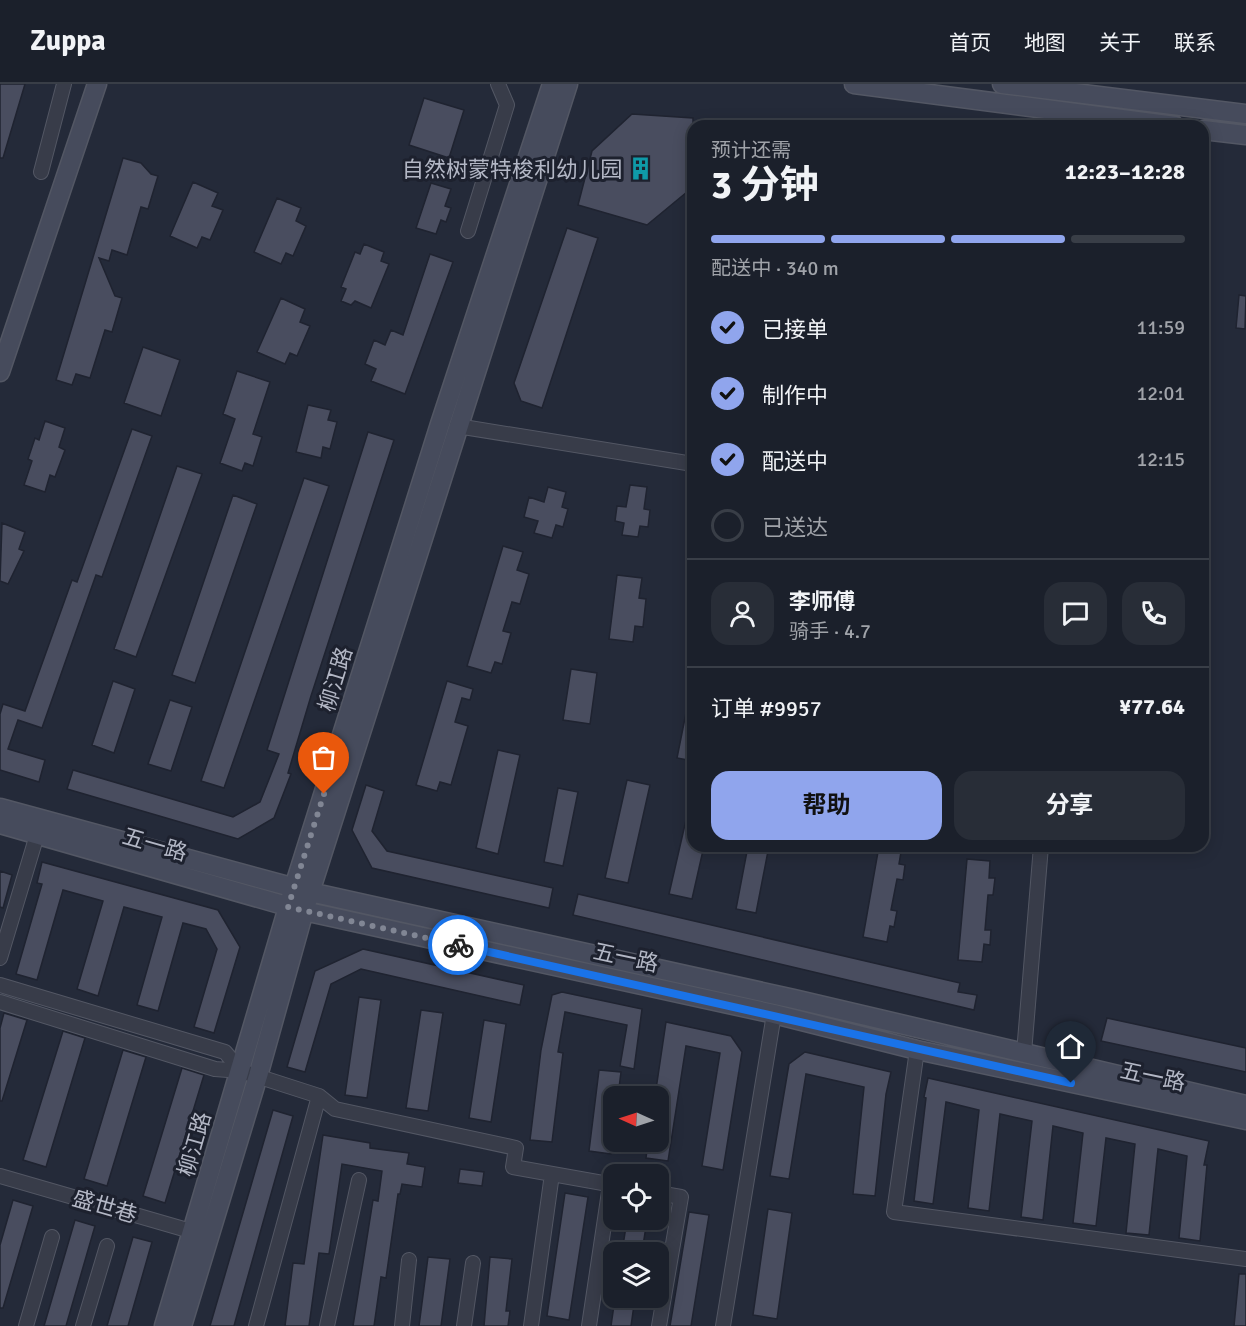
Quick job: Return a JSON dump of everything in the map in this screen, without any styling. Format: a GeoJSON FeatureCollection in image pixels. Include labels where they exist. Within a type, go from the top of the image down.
{"type":"FeatureCollection","features":[{"type":"Feature","properties":{"kind":"street"},"geometry":{"type":"LineString","coordinates":[[41,172],[64,84]]}},
{"type":"Feature","properties":{"kind":"street"},"geometry":{"type":"LineString","coordinates":[[0,372],[98,84]]}},
{"type":"Feature","properties":{"kind":"street"},"geometry":{"type":"LineString","coordinates":[[468,231],[507,105],[498,84]]}},
{"type":"Feature","properties":{"kind":"street","name":"柳江路"},"geometry":{"type":"LineString","coordinates":[[182,1326],[201,1234],[296,909],[449,425],[552,84]]}},
{"type":"Feature","properties":{"kind":"street","name":"柳江路"},"geometry":{"type":"LineString","coordinates":[[449,425],[568,84]]}},
{"type":"Feature","properties":{"kind":"street"},"geometry":{"type":"LineString","coordinates":[[854,84],[1129,120]]}},
{"type":"Feature","properties":{"kind":"street"},"geometry":{"type":"LineString","coordinates":[[1002,84],[1071,88],[1246,114]]}},
{"type":"Feature","properties":{"kind":"street"},"geometry":{"type":"LineString","coordinates":[[1068,112],[1071,88]]}},
{"type":"Feature","properties":{"kind":"street"},"geometry":{"type":"LineString","coordinates":[[1209,131],[1246,135]]}},
{"type":"Feature","properties":{"kind":"street"},"geometry":{"type":"LineString","coordinates":[[449,425],[687,463]]}},
{"type":"Feature","properties":{"kind":"street","name":"五一路"},"geometry":{"type":"LineString","coordinates":[[0,808],[39,828],[296,909],[782,1016],[917,1050],[1246,1120]]}},
{"type":"Feature","properties":{"kind":"street","name":"五一路"},"geometry":{"type":"LineString","coordinates":[[0,824],[39,828],[1246,1104]]}},
{"type":"Feature","properties":{"kind":"street"},"geometry":{"type":"LineString","coordinates":[[0,958],[39,828]]}},
{"type":"Feature","properties":{"kind":"street"},"geometry":{"type":"LineString","coordinates":[[1024,1053],[1041,852]]}},
{"type":"Feature","properties":{"kind":"street"},"geometry":{"type":"LineString","coordinates":[[0,985],[225,1052],[249,1073]]}},
{"type":"Feature","properties":{"kind":"street"},"geometry":{"type":"LineString","coordinates":[[723,1326],[782,1016],[794,999]]}},
{"type":"Feature","properties":{"kind":"street"},"geometry":{"type":"LineString","coordinates":[[0,1002],[215,1069],[249,1073],[319,1096],[335,1109],[516,1148],[513,1167],[603,1183]]}},
{"type":"Feature","properties":{"kind":"street"},"geometry":{"type":"LineString","coordinates":[[917,1050],[894,1212],[1246,1259]]}},
{"type":"Feature","properties":{"kind":"street"},"geometry":{"type":"LineString","coordinates":[[256,1326],[319,1096]]}},
{"type":"Feature","properties":{"kind":"street"},"geometry":{"type":"LineString","coordinates":[[531,1326],[552,1174]]}},
{"type":"Feature","properties":{"kind":"street","name":"盛世巷"},"geometry":{"type":"LineString","coordinates":[[0,1176],[201,1234]]}},
{"type":"Feature","properties":{"kind":"street"},"geometry":{"type":"LineString","coordinates":[[327,1326],[359,1180]]}},
{"type":"Feature","properties":{"kind":"street"},"geometry":{"type":"LineString","coordinates":[[659,1326],[681,1197],[669,1195]]}},
{"type":"Feature","properties":{"kind":"street"},"geometry":{"type":"LineString","coordinates":[[589,1326],[605,1230]]}},
{"type":"Feature","properties":{"kind":"street","name":"柳江路"},"geometry":{"type":"LineString","coordinates":[[164,1326],[201,1234]]}},
{"type":"Feature","properties":{"kind":"street"},"geometry":{"type":"LineString","coordinates":[[26,1326],[52,1237]]}},
{"type":"Feature","properties":{"kind":"street"},"geometry":{"type":"LineString","coordinates":[[83,1326],[107,1246]]}},
{"type":"Feature","properties":{"kind":"street"},"geometry":{"type":"LineString","coordinates":[[402,1326],[409,1260]]}},
{"type":"Feature","properties":{"kind":"street"},"geometry":{"type":"LineString","coordinates":[[465,1326],[473,1263]]}},
{"type":"Feature","properties":{"kind":"building"},"geometry":{"type":"Polygon","coordinates":[[[0,84],[25,84],[3,158],[0,158],[0,84]]]}},
{"type":"Feature","properties":{"kind":"building"},"geometry":{"type":"Polygon","coordinates":[[[424,98],[464,110],[449,158],[409,145],[424,98]]]}},
{"type":"Feature","properties":{"kind":"building","name":"自然树蒙特梭利幼儿园"},"geometry":{"type":"Polygon","coordinates":[[[632,114],[693,118],[693,120],[687,120],[687,192],[647,225],[578,205],[592,151],[632,114]]]}},
{"type":"Feature","properties":{"kind":"building"},"geometry":{"type":"Polygon","coordinates":[[[123,158],[141,163],[151,174],[158,176],[148,209],[141,207],[127,255],[112,250],[109,261],[99,258],[115,296],[122,298],[112,332],[105,330],[90,378],[76,374],[72,385],[56,380],[123,158]]]}},
{"type":"Feature","properties":{"kind":"building"},"geometry":{"type":"Polygon","coordinates":[[[193,182],[218,193],[212,206],[223,210],[210,240],[202,237],[197,248],[170,236],[193,182]]]}},
{"type":"Feature","properties":{"kind":"building"},"geometry":{"type":"Polygon","coordinates":[[[431,183],[451,189],[445,206],[451,208],[446,222],[441,220],[436,234],[416,228],[431,183]]]}},
{"type":"Feature","properties":{"kind":"building"},"geometry":{"type":"Polygon","coordinates":[[[277,198],[301,208],[296,221],[306,226],[293,256],[286,253],[281,264],[254,252],[277,198]]]}},
{"type":"Feature","properties":{"kind":"building"},"geometry":{"type":"Polygon","coordinates":[[[567,228],[598,238],[542,408],[521,401],[514,383],[567,228]]]}},
{"type":"Feature","properties":{"kind":"building"},"geometry":{"type":"Polygon","coordinates":[[[364,244],[384,252],[381,261],[389,264],[371,308],[355,301],[351,305],[341,301],[346,289],[341,287],[355,252],[360,254],[364,244]]]}},
{"type":"Feature","properties":{"kind":"building"},"geometry":{"type":"Polygon","coordinates":[[[430,254],[453,262],[405,394],[371,381],[376,369],[365,364],[374,340],[385,345],[391,330],[403,335],[430,254]]]}},
{"type":"Feature","properties":{"kind":"building"},"geometry":{"type":"Polygon","coordinates":[[[1239,295],[1246,296],[1245,329],[1236,328],[1239,295]]]}},
{"type":"Feature","properties":{"kind":"building"},"geometry":{"type":"Polygon","coordinates":[[[281,298],[305,309],[300,322],[310,326],[297,356],[290,353],[285,364],[257,352],[281,298]]]}},
{"type":"Feature","properties":{"kind":"building"},"geometry":{"type":"Polygon","coordinates":[[[143,347],[180,360],[161,416],[124,403],[143,347]]]}},
{"type":"Feature","properties":{"kind":"building"},"geometry":{"type":"Polygon","coordinates":[[[237,371],[270,382],[253,434],[262,437],[253,466],[245,463],[242,471],[220,463],[235,419],[223,414],[237,371]]]}},
{"type":"Feature","properties":{"kind":"building"},"geometry":{"type":"Polygon","coordinates":[[[308,405],[331,410],[328,420],[337,422],[330,449],[323,447],[321,458],[296,452],[308,405]]]}},
{"type":"Feature","properties":{"kind":"building"},"geometry":{"type":"Polygon","coordinates":[[[45,421],[65,428],[59,447],[65,450],[55,477],[50,475],[45,492],[24,485],[32,461],[28,459],[35,438],[39,440],[45,421]]]}},
{"type":"Feature","properties":{"kind":"building"},"geometry":{"type":"Polygon","coordinates":[[[132,429],[152,436],[102,577],[96,575],[42,728],[18,720],[8,749],[45,760],[39,782],[0,770],[0,714],[3,704],[25,711],[72,580],[77,582],[132,429]]]}},
{"type":"Feature","properties":{"kind":"building"},"geometry":{"type":"Polygon","coordinates":[[[368,432],[394,440],[311,696],[288,773],[291,774],[274,818],[238,839],[67,789],[73,770],[233,817],[260,802],[279,754],[267,750],[368,432]]]}},
{"type":"Feature","properties":{"kind":"building"},"geometry":{"type":"Polygon","coordinates":[[[177,466],[202,474],[136,657],[114,649],[177,466]]]}},
{"type":"Feature","properties":{"kind":"building"},"geometry":{"type":"Polygon","coordinates":[[[304,478],[329,486],[224,788],[201,781],[304,478]]]}},
{"type":"Feature","properties":{"kind":"building"},"geometry":{"type":"Polygon","coordinates":[[[630,485],[647,487],[644,509],[650,510],[648,527],[640,526],[638,537],[622,535],[624,523],[615,521],[617,506],[626,507],[630,485]]]}},
{"type":"Feature","properties":{"kind":"building"},"geometry":{"type":"Polygon","coordinates":[[[548,487],[566,492],[562,507],[568,509],[563,527],[556,525],[552,538],[534,533],[538,521],[524,517],[529,497],[544,502],[548,487]]]}},
{"type":"Feature","properties":{"kind":"building"},"geometry":{"type":"Polygon","coordinates":[[[233,495],[257,504],[195,683],[172,675],[233,495]]]}},
{"type":"Feature","properties":{"kind":"building"},"geometry":{"type":"Polygon","coordinates":[[[2,523],[25,532],[19,549],[24,551],[8,584],[0,581],[2,523]]]}},
{"type":"Feature","properties":{"kind":"building"},"geometry":{"type":"Polygon","coordinates":[[[503,546],[523,552],[517,570],[529,574],[520,604],[512,602],[503,631],[511,633],[502,664],[495,662],[491,673],[467,666],[503,546]]]}},
{"type":"Feature","properties":{"kind":"building"},"geometry":{"type":"Polygon","coordinates":[[[617,575],[642,578],[639,598],[646,599],[643,627],[635,626],[633,642],[609,639],[617,575]]]}},
{"type":"Feature","properties":{"kind":"building"},"geometry":{"type":"Polygon","coordinates":[[[571,669],[597,673],[590,724],[563,720],[571,669]]]}},
{"type":"Feature","properties":{"kind":"building"},"geometry":{"type":"Polygon","coordinates":[[[113,681],[135,689],[114,753],[92,745],[113,681]]]}},
{"type":"Feature","properties":{"kind":"building"},"geometry":{"type":"Polygon","coordinates":[[[447,681],[473,689],[470,700],[462,698],[455,722],[468,726],[451,785],[440,782],[437,791],[416,785],[447,681]]]}},
{"type":"Feature","properties":{"kind":"building"},"geometry":{"type":"Polygon","coordinates":[[[170,700],[192,707],[171,771],[148,764],[170,700]]]}},
{"type":"Feature","properties":{"kind":"building"},"geometry":{"type":"Polygon","coordinates":[[[687,708],[687,760],[677,758],[687,708]]]}},
{"type":"Feature","properties":{"kind":"building"},"geometry":{"type":"Polygon","coordinates":[[[498,750],[520,755],[498,854],[476,848],[498,750]]]}},
{"type":"Feature","properties":{"kind":"building"},"geometry":{"type":"Polygon","coordinates":[[[627,780],[650,785],[628,883],[605,878],[627,780]]]}},
{"type":"Feature","properties":{"kind":"building"},"geometry":{"type":"Polygon","coordinates":[[[366,785],[384,791],[372,831],[387,851],[553,888],[549,908],[372,868],[352,830],[366,785]]]}},
{"type":"Feature","properties":{"kind":"building"},"geometry":{"type":"Polygon","coordinates":[[[558,788],[578,792],[563,866],[544,862],[558,788]]]}},
{"type":"Feature","properties":{"kind":"building"},"geometry":{"type":"Polygon","coordinates":[[[687,816],[687,852],[703,852],[692,899],[669,894],[687,816]]]}},
{"type":"Feature","properties":{"kind":"building"},"geometry":{"type":"Polygon","coordinates":[[[747,852],[768,852],[756,913],[736,909],[747,852]]]}},
{"type":"Feature","properties":{"kind":"building"},"geometry":{"type":"Polygon","coordinates":[[[878,852],[901,852],[899,864],[905,865],[903,880],[897,879],[891,910],[897,911],[894,927],[890,926],[887,942],[863,937],[878,852]]]}},
{"type":"Feature","properties":{"kind":"building"},"geometry":{"type":"Polygon","coordinates":[[[967,859],[990,861],[989,878],[995,878],[993,895],[988,895],[985,930],[991,930],[990,945],[984,944],[982,962],[958,960],[967,859]]]}},
{"type":"Feature","properties":{"kind":"building"},"geometry":{"type":"Polygon","coordinates":[[[42,862],[218,910],[240,947],[214,1033],[194,1027],[217,949],[206,929],[183,923],[158,1011],[137,1005],[162,917],[124,907],[98,996],[77,989],[103,901],[63,890],[37,980],[16,974],[42,884],[37,883],[42,862]]]}},
{"type":"Feature","properties":{"kind":"building"},"geometry":{"type":"Polygon","coordinates":[[[0,871],[12,875],[3,908],[0,907],[0,871]]]}},
{"type":"Feature","properties":{"kind":"building"},"geometry":{"type":"Polygon","coordinates":[[[578,894],[960,983],[958,992],[977,995],[974,1010],[573,915],[578,894]]]}},
{"type":"Feature","properties":{"kind":"building"},"geometry":{"type":"Polygon","coordinates":[[[363,949],[524,985],[520,1005],[361,969],[331,984],[305,1072],[287,1067],[315,971],[363,949]]]}},
{"type":"Feature","properties":{"kind":"building"},"geometry":{"type":"Polygon","coordinates":[[[562,992],[642,1009],[634,1069],[620,1066],[627,1025],[565,1012],[558,1052],[563,1053],[552,1142],[530,1140],[541,1050],[552,995],[562,992]]]}},
{"type":"Feature","properties":{"kind":"building"},"geometry":{"type":"Polygon","coordinates":[[[359,997],[381,1000],[367,1098],[345,1095],[359,997]]]}},
{"type":"Feature","properties":{"kind":"building"},"geometry":{"type":"Polygon","coordinates":[[[421,1010],[443,1013],[428,1111],[406,1108],[421,1010]]]}},
{"type":"Feature","properties":{"kind":"building"},"geometry":{"type":"Polygon","coordinates":[[[4,1013],[27,1020],[2,1101],[0,1101],[0,1028],[4,1013]]]}},
{"type":"Feature","properties":{"kind":"building"},"geometry":{"type":"Polygon","coordinates":[[[1107,1018],[1246,1048],[1246,1072],[1101,1041],[1107,1018]]]}},
{"type":"Feature","properties":{"kind":"building"},"geometry":{"type":"Polygon","coordinates":[[[484,1020],[506,1024],[491,1122],[469,1118],[484,1020]]]}},
{"type":"Feature","properties":{"kind":"building"},"geometry":{"type":"Polygon","coordinates":[[[666,1022],[731,1036],[742,1052],[723,1170],[702,1166],[720,1053],[686,1046],[668,1161],[646,1158],[647,1152],[669,1152],[669,1086],[656,1086],[666,1022]]]}},
{"type":"Feature","properties":{"kind":"building"},"geometry":{"type":"Polygon","coordinates":[[[63,1031],[85,1038],[46,1167],[23,1160],[63,1031]]]}},
{"type":"Feature","properties":{"kind":"building"},"geometry":{"type":"Polygon","coordinates":[[[123,1050],[146,1057],[107,1186],[84,1179],[123,1050]]]}},
{"type":"Feature","properties":{"kind":"building"},"geometry":{"type":"Polygon","coordinates":[[[805,1052],[891,1072],[886,1094],[875,1196],[853,1194],[864,1087],[806,1074],[789,1179],[770,1176],[789,1064],[805,1052]]]}},
{"type":"Feature","properties":{"kind":"building"},"geometry":{"type":"Polygon","coordinates":[[[182,1068],[204,1075],[165,1203],[143,1196],[182,1068]]]}},
{"type":"Feature","properties":{"kind":"building"},"geometry":{"type":"Polygon","coordinates":[[[599,1070],[621,1072],[619,1086],[603,1086],[603,1152],[611,1152],[611,1154],[589,1151],[599,1070]]]}},
{"type":"Feature","properties":{"kind":"building"},"geometry":{"type":"Polygon","coordinates":[[[928,1078],[1209,1141],[1204,1165],[1207,1165],[1200,1241],[1179,1238],[1187,1156],[1158,1149],[1149,1235],[1126,1233],[1135,1144],[1106,1138],[1096,1226],[1073,1223],[1083,1133],[1053,1126],[1043,1220],[1021,1217],[1032,1121],[1000,1114],[989,1211],[968,1208],[979,1110],[946,1102],[933,1204],[914,1201],[926,1098],[924,1097],[928,1078]]]}},
{"type":"Feature","properties":{"kind":"building"},"geometry":{"type":"Polygon","coordinates":[[[273,1110],[293,1116],[234,1326],[210,1326],[273,1110]]]}},
{"type":"Feature","properties":{"kind":"building"},"geometry":{"type":"Polygon","coordinates":[[[323,1135],[370,1143],[370,1148],[409,1153],[407,1164],[425,1167],[422,1187],[402,1184],[400,1194],[398,1194],[386,1278],[381,1277],[374,1326],[353,1326],[373,1200],[378,1201],[382,1171],[342,1164],[329,1254],[319,1253],[309,1326],[285,1326],[293,1263],[304,1264],[323,1135]]]}},
{"type":"Feature","properties":{"kind":"building"},"geometry":{"type":"Polygon","coordinates":[[[460,1169],[484,1172],[482,1186],[458,1183],[460,1169]]]}},
{"type":"Feature","properties":{"kind":"building"},"geometry":{"type":"Polygon","coordinates":[[[565,1193],[588,1197],[569,1320],[547,1316],[565,1193]]]}},
{"type":"Feature","properties":{"kind":"building"},"geometry":{"type":"Polygon","coordinates":[[[13,1200],[33,1206],[3,1308],[0,1308],[0,1245],[13,1200]]]}},
{"type":"Feature","properties":{"kind":"building"},"geometry":{"type":"Polygon","coordinates":[[[768,1209],[792,1213],[777,1319],[753,1315],[768,1209]]]}},
{"type":"Feature","properties":{"kind":"building"},"geometry":{"type":"Polygon","coordinates":[[[689,1212],[709,1215],[691,1326],[670,1326],[689,1212]]]}},
{"type":"Feature","properties":{"kind":"building"},"geometry":{"type":"Polygon","coordinates":[[[75,1220],[95,1226],[66,1326],[44,1326],[75,1220]]]}},
{"type":"Feature","properties":{"kind":"building"},"geometry":{"type":"Polygon","coordinates":[[[625,1230],[645,1230],[644,1242],[624,1242],[625,1230]]]}},
{"type":"Feature","properties":{"kind":"building"},"geometry":{"type":"Polygon","coordinates":[[[133,1237],[152,1242],[128,1326],[107,1326],[133,1237]]]}},
{"type":"Feature","properties":{"kind":"building"},"geometry":{"type":"Polygon","coordinates":[[[428,1257],[450,1259],[441,1326],[419,1326],[428,1257]]]}},
{"type":"Feature","properties":{"kind":"building"},"geometry":{"type":"Polygon","coordinates":[[[490,1257],[512,1259],[506,1311],[510,1311],[508,1326],[484,1326],[490,1257]]]}},
{"type":"Feature","properties":{"kind":"building"},"geometry":{"type":"Polygon","coordinates":[[[1239,1274],[1246,1274],[1246,1326],[1234,1326],[1239,1274]]]}},
{"type":"Feature","properties":{"kind":"building"},"geometry":{"type":"Polygon","coordinates":[[[614,1308],[634,1308],[631,1326],[611,1326],[614,1308]]]}},
{"type":"Feature","properties":{"kind":"way so far"},"geometry":{"type":"LineString","coordinates":[[324,794],[288,907],[458,945]]}},
{"type":"Feature","properties":{"kind":"place","name":"自然树蒙特梭利幼儿园"},"geometry":{"type":"Point","coordinates":[640,169]}},
{"type":"Feature","properties":{"kind":"route"},"geometry":{"type":"LineString","coordinates":[[458,945],[774,1014],[917,1050],[1071,1083]]}}]}
